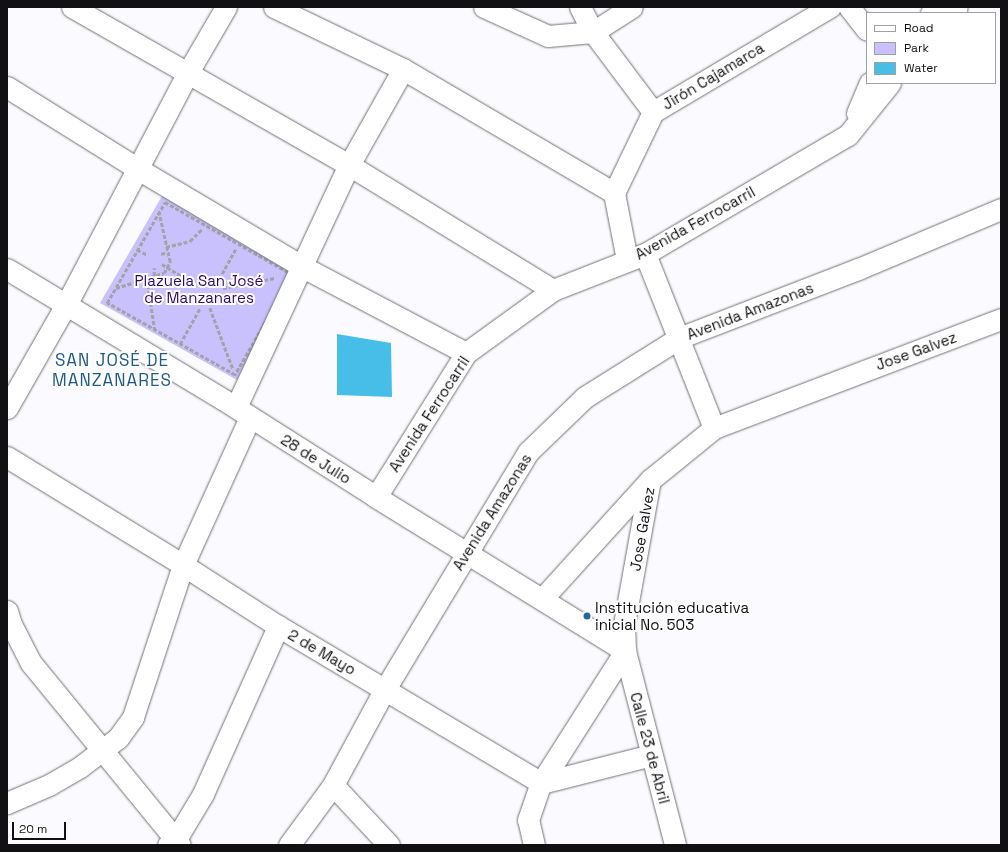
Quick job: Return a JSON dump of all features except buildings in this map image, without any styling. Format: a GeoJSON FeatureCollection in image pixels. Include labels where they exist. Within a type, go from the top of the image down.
{"type":"FeatureCollection","features":[{"type":"Feature","properties":{"kind":"street"},"geometry":{"type":"LineString","coordinates":[[72,7],[187,74],[349,165],[553,290]]}},
{"type":"Feature","properties":{"kind":"street"},"geometry":{"type":"LineString","coordinates":[[7,408],[67,303],[187,74],[226,7]]}},
{"type":"Feature","properties":{"kind":"street"},"geometry":{"type":"LineString","coordinates":[[274,7],[403,69],[614,193],[636,257],[679,338],[714,428]]}},
{"type":"Feature","properties":{"kind":"street"},"geometry":{"type":"LineString","coordinates":[[484,7],[548,36],[592,32],[632,7]]}},
{"type":"Feature","properties":{"kind":"street"},"geometry":{"type":"LineString","coordinates":[[580,7],[592,32],[653,112]]}},
{"type":"Feature","properties":{"kind":"street","name":"Jirón Cajamarca"},"geometry":{"type":"LineString","coordinates":[[614,193],[653,112],[830,7]]}},
{"type":"Feature","properties":{"kind":"street"},"geometry":{"type":"LineString","coordinates":[[849,7],[866,29]]}},
{"type":"Feature","properties":{"kind":"street"},"geometry":{"type":"LineString","coordinates":[[7,803],[49,785],[103,751],[118,738],[133,717],[237,408],[295,270],[349,165],[403,69]]}},
{"type":"Feature","properties":{"kind":"street"},"geometry":{"type":"LineString","coordinates":[[848,135],[870,84]]}},
{"type":"Feature","properties":{"kind":"street","name":"Avenida Ferrocarril"},"geometry":{"type":"LineString","coordinates":[[376,497],[466,353],[553,290],[636,257],[848,135],[889,84]]}},
{"type":"Feature","properties":{"kind":"street"},"geometry":{"type":"LineString","coordinates":[[7,87],[295,270],[466,353]]}},
{"type":"Feature","properties":{"kind":"street","name":"Avenida Amazonas"},"geometry":{"type":"LineString","coordinates":[[289,845],[333,785],[385,689],[528,452],[585,396],[679,338],[858,269],[1001,209]]}},
{"type":"Feature","properties":{"kind":"street","name":"28 de Julio"},"geometry":{"type":"LineString","coordinates":[[7,269],[67,303],[237,408],[376,497],[625,652]]}},
{"type":"Feature","properties":{"kind":"street","name":"Jose Galvez"},"geometry":{"type":"LineString","coordinates":[[625,652],[624,624],[650,480],[714,428],[1001,319]]}},
{"type":"Feature","properties":{"kind":"street","name":"2 de Mayo"},"geometry":{"type":"LineString","coordinates":[[7,457],[183,565],[278,626],[541,783]]}},
{"type":"Feature","properties":{"kind":"street"},"geometry":{"type":"LineString","coordinates":[[542,599],[650,480]]}},
{"type":"Feature","properties":{"kind":"street"},"geometry":{"type":"LineString","coordinates":[[7,611],[11,624],[31,664],[103,751],[175,843],[203,794],[278,626]]}},
{"type":"Feature","properties":{"kind":"street"},"geometry":{"type":"LineString","coordinates":[[534,845],[528,820],[541,783],[625,652]]}},
{"type":"Feature","properties":{"kind":"street","name":"Calle 23 de Abril"},"geometry":{"type":"LineString","coordinates":[[625,652],[652,755],[672,844]]}},
{"type":"Feature","properties":{"kind":"street"},"geometry":{"type":"LineString","coordinates":[[541,783],[652,755]]}},
{"type":"Feature","properties":{"kind":"street"},"geometry":{"type":"LineString","coordinates":[[333,785],[389,845]]}},
{"type":"Feature","properties":{"kind":"path"},"geometry":{"type":"LineString","coordinates":[[164,202],[238,244],[295,270],[235,375],[107,303],[164,202]]}},
{"type":"Feature","properties":{"kind":"path"},"geometry":{"type":"LineString","coordinates":[[115,288],[164,273],[170,262],[159,212]]}},
{"type":"Feature","properties":{"kind":"path"},"geometry":{"type":"LineString","coordinates":[[166,247],[190,241],[206,226]]}},
{"type":"Feature","properties":{"kind":"path"},"geometry":{"type":"LineString","coordinates":[[219,280],[238,244]]}},
{"type":"Feature","properties":{"kind":"path"},"geometry":{"type":"LineString","coordinates":[[137,250],[148,255]]}},
{"type":"Feature","properties":{"kind":"path"},"geometry":{"type":"LineString","coordinates":[[161,254],[167,252]]}},
{"type":"Feature","properties":{"kind":"path"},"geometry":{"type":"LineString","coordinates":[[162,264],[188,280]]}},
{"type":"Feature","properties":{"kind":"path"},"geometry":{"type":"LineString","coordinates":[[154,268],[154,276]]}},
{"type":"Feature","properties":{"kind":"path"},"geometry":{"type":"LineString","coordinates":[[147,278],[155,330]]}},
{"type":"Feature","properties":{"kind":"path"},"geometry":{"type":"LineString","coordinates":[[223,288],[277,278]]}},
{"type":"Feature","properties":{"kind":"path"},"geometry":{"type":"LineString","coordinates":[[180,344],[200,308]]}},
{"type":"Feature","properties":{"kind":"path"},"geometry":{"type":"LineString","coordinates":[[210,308],[235,375],[237,408]]}},
{"type":"Feature","properties":{"kind":"green space","name":"Plazuela San José de Manzanares"},"geometry":{"type":"Polygon","coordinates":[[[162,196],[298,273],[237,380],[100,303],[162,196]]]}},
{"type":"Feature","properties":{"kind":"water"},"geometry":{"type":"Polygon","coordinates":[[[337,334],[391,343],[392,397],[337,395],[337,334]]]}},
{"type":"Feature","properties":{"kind":"place","name":"Institución educativa inicial No. 503"},"geometry":{"type":"Point","coordinates":[587,616]}},
{"type":"Feature","properties":{"kind":"district","name":"SAN JOSÉ DE MANZANARES"},"geometry":{"type":"Point","coordinates":[112,371]}}]}
